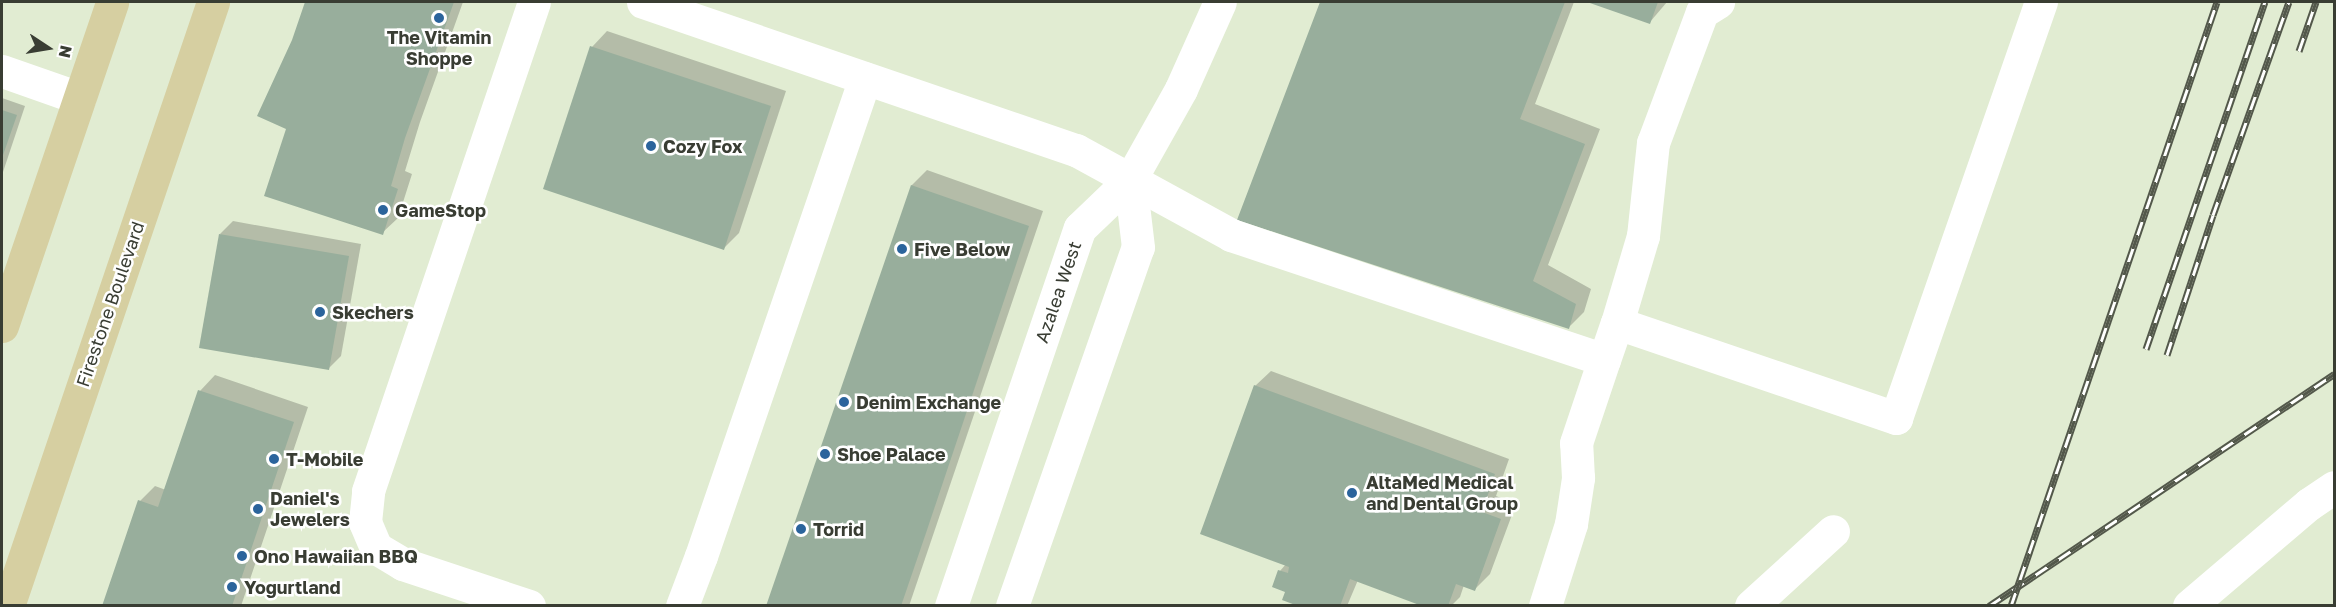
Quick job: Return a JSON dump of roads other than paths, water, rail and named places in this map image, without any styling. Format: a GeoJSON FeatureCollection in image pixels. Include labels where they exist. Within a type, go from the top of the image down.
{"type":"FeatureCollection","features":[{"type":"Feature","properties":{"kind":"main road"},"geometry":{"type":"LineString","coordinates":[[2,326],[112,2]]}},
{"type":"Feature","properties":{"kind":"main road","name":"Firestone Boulevard"},"geometry":{"type":"LineString","coordinates":[[8,606],[213,2]]}},
{"type":"Feature","properties":{"kind":"street"},"geometry":{"type":"LineString","coordinates":[[529,606],[403,564],[376,548],[365,522],[368,491],[534,2]]}},
{"type":"Feature","properties":{"kind":"street"},"geometry":{"type":"LineString","coordinates":[[643,2],[677,7],[865,78],[1076,150],[1231,235],[1604,360]]}},
{"type":"Feature","properties":{"kind":"street","name":"Azalea West"},"geometry":{"type":"LineString","coordinates":[[951,606],[1080,228],[1130,180],[1181,88],[1220,2]]}},
{"type":"Feature","properties":{"kind":"street"},"geometry":{"type":"LineString","coordinates":[[1545,606],[1571,524],[1578,478],[1576,443],[1617,323],[1643,236],[1653,143],[1702,12],[1718,2]]}},
{"type":"Feature","properties":{"kind":"street"},"geometry":{"type":"LineString","coordinates":[[1617,323],[1896,418],[2041,2]]}},
{"type":"Feature","properties":{"kind":"street"},"geometry":{"type":"LineString","coordinates":[[2,71],[79,98]]}},
{"type":"Feature","properties":{"kind":"street"},"geometry":{"type":"LineString","coordinates":[[682,606],[865,78]]}},
{"type":"Feature","properties":{"kind":"street"},"geometry":{"type":"LineString","coordinates":[[1012,606],[1138,247],[1130,180]]}},
{"type":"Feature","properties":{"kind":"street"},"geometry":{"type":"LineString","coordinates":[[2189,606],[2309,504],[2334,487]]}},
{"type":"Feature","properties":{"kind":"street"},"geometry":{"type":"LineString","coordinates":[[1751,606],[1833,531]]}},
{"type":"Feature","properties":{"kind":"railway"},"geometry":{"type":"LineString","coordinates":[[2011,606],[2217,2]]}},
{"type":"Feature","properties":{"kind":"railway"},"geometry":{"type":"LineString","coordinates":[[2146,349],[2265,2]]}},
{"type":"Feature","properties":{"kind":"railway"},"geometry":{"type":"LineString","coordinates":[[2167,355],[2213,215],[2289,2]]}},
{"type":"Feature","properties":{"kind":"railway"},"geometry":{"type":"LineString","coordinates":[[2299,51],[2316,2]]}},
{"type":"Feature","properties":{"kind":"railway"},"geometry":{"type":"LineString","coordinates":[[1989,606],[2334,374]]}},
{"type":"Feature","properties":{"kind":"place","name":"The Vitamin Shoppe"},"geometry":{"type":"Point","coordinates":[439,18]}},
{"type":"Feature","properties":{"kind":"place","name":"Cozy Fox"},"geometry":{"type":"Point","coordinates":[651,146]}},
{"type":"Feature","properties":{"kind":"place","name":"GameStop"},"geometry":{"type":"Point","coordinates":[383,210]}},
{"type":"Feature","properties":{"kind":"place","name":"Five Below"},"geometry":{"type":"Point","coordinates":[902,249]}},
{"type":"Feature","properties":{"kind":"place","name":"Skechers"},"geometry":{"type":"Point","coordinates":[320,312]}},
{"type":"Feature","properties":{"kind":"place","name":"Denim Exchange"},"geometry":{"type":"Point","coordinates":[844,402]}},
{"type":"Feature","properties":{"kind":"place","name":"Shoe Palace"},"geometry":{"type":"Point","coordinates":[825,454]}},
{"type":"Feature","properties":{"kind":"place","name":"T-Mobile"},"geometry":{"type":"Point","coordinates":[274,459]}},
{"type":"Feature","properties":{"kind":"place","name":"AltaMed Medical and Dental Group"},"geometry":{"type":"Point","coordinates":[1352,493]}},
{"type":"Feature","properties":{"kind":"place","name":"Daniel's Jewelers"},"geometry":{"type":"Point","coordinates":[258,509]}},
{"type":"Feature","properties":{"kind":"place","name":"Torrid"},"geometry":{"type":"Point","coordinates":[801,529]}},
{"type":"Feature","properties":{"kind":"place","name":"Ono Hawaiian BBQ"},"geometry":{"type":"Point","coordinates":[242,556]}},
{"type":"Feature","properties":{"kind":"place","name":"Yogurtland"},"geometry":{"type":"Point","coordinates":[232,587]}}]}
